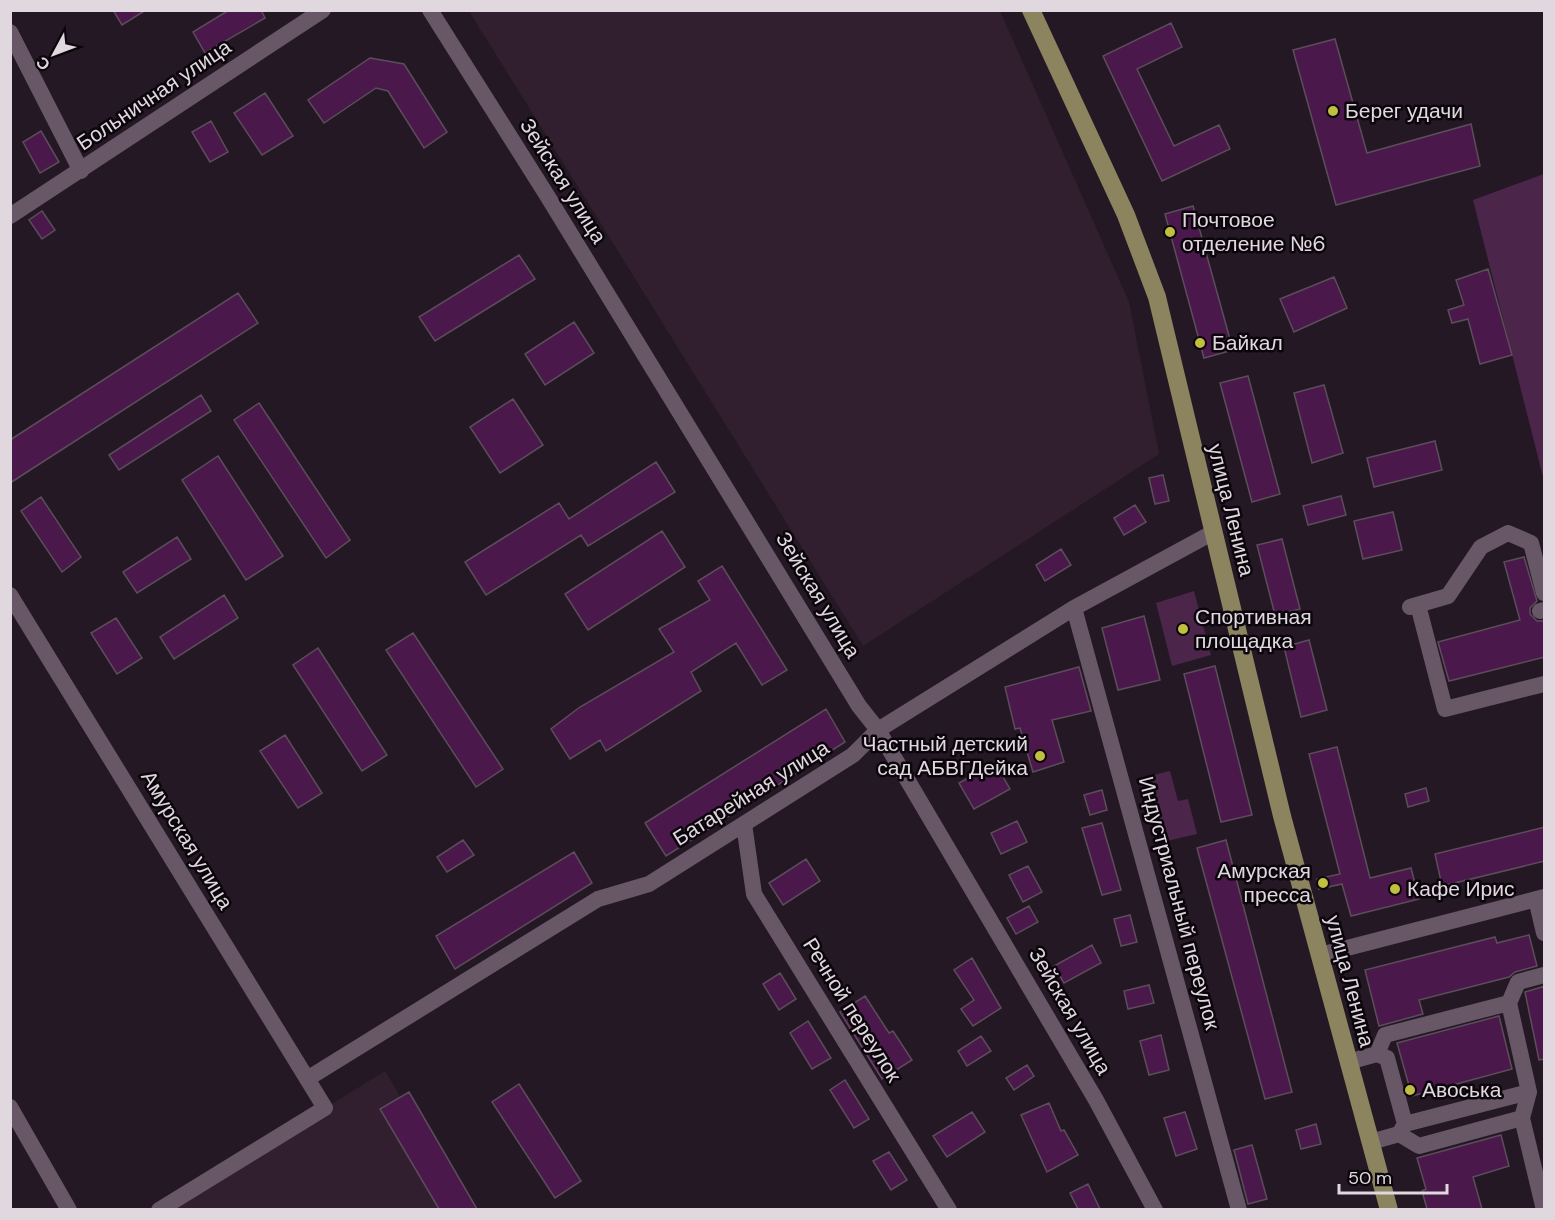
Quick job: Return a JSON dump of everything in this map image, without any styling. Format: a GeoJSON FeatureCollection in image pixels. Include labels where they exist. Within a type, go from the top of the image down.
{"type":"FeatureCollection","features":[{"type":"Feature","properties":{"kind":"main road","name":"улица Ленина"},"geometry":{"type":"LineString","coordinates":[[1031,10],[1126,215],[1157,297],[1282,816],[1389,1209]]}},
{"type":"Feature","properties":{"kind":"street","name":"Больничная улица"},"geometry":{"type":"LineString","coordinates":[[10,216],[322,10]]}},
{"type":"Feature","properties":{"kind":"street","name":"Зейская улица"},"geometry":{"type":"LineString","coordinates":[[430,10],[548,197],[859,706],[878,730],[1096,1100],[1155,1209]]}},
{"type":"Feature","properties":{"kind":"street"},"geometry":{"type":"LineString","coordinates":[[10,32],[81,171]]}},
{"type":"Feature","properties":{"kind":"street","name":"Батарейная улица"},"geometry":{"type":"LineString","coordinates":[[307,1079],[598,899],[649,884],[853,755],[878,730],[1074,608],[1212,533]]}},
{"type":"Feature","properties":{"kind":"street"},"geometry":{"type":"LineString","coordinates":[[1545,593],[1531,543],[1508,533],[1481,547],[1448,596],[1414,606],[1445,709],[1545,684]]}},
{"type":"Feature","properties":{"kind":"street","name":"Амурская улица"},"geometry":{"type":"LineString","coordinates":[[10,594],[325,1108],[159,1209]]}},
{"type":"Feature","properties":{"kind":"street","name":"Индустриальный переулок"},"geometry":{"type":"LineString","coordinates":[[1074,608],[1239,1209]]}},
{"type":"Feature","properties":{"kind":"street","name":"Речной переулок"},"geometry":{"type":"LineString","coordinates":[[744,824],[754,894],[949,1209]]}},
{"type":"Feature","properties":{"kind":"street"},"geometry":{"type":"LineString","coordinates":[[1320,955],[1540,898],[1545,933]]}},
{"type":"Feature","properties":{"kind":"street"},"geometry":{"type":"LineString","coordinates":[[1544,1209],[1522,1118],[1529,1092],[1509,1003],[1518,982],[1545,975]]}},
{"type":"Feature","properties":{"kind":"street"},"geometry":{"type":"LineString","coordinates":[[1377,1054],[1385,1035],[1509,1003]]}},
{"type":"Feature","properties":{"kind":"street"},"geometry":{"type":"LineString","coordinates":[[1348,1062],[1377,1054],[1387,1058],[1402,1129],[1419,1146],[1522,1118]]}},
{"type":"Feature","properties":{"kind":"street"},"geometry":{"type":"LineString","coordinates":[[1371,1142],[1402,1129],[1529,1092]]}},
{"type":"Feature","properties":{"kind":"street"},"geometry":{"type":"LineString","coordinates":[[10,1107],[69,1209]]}},
{"type":"Feature","properties":{"kind":"shaded area"},"geometry":{"type":"Polygon","coordinates":[[[469,11],[1000,11],[1129,302],[1159,454],[863,646],[469,11]]]}},
{"type":"Feature","properties":{"kind":"shaded area"},"geometry":{"type":"Polygon","coordinates":[[[1544,174],[1544,481],[1473,200],[1544,174]]]}},
{"type":"Feature","properties":{"kind":"shaded area","name":"Спортивная площадка"},"geometry":{"type":"Polygon","coordinates":[[[1194,591],[1211,655],[1172,666],[1156,603],[1194,591]]]}},
{"type":"Feature","properties":{"kind":"shaded area"},"geometry":{"type":"Polygon","coordinates":[[[1170,771],[1178,801],[1188,799],[1197,834],[1163,842],[1145,777],[1170,771]]]}},
{"type":"Feature","properties":{"kind":"shaded area"},"geometry":{"type":"Polygon","coordinates":[[[385,1071],[466,1209],[154,1210],[340,1099],[385,1071]]]}},
{"type":"Feature","properties":{"kind":"building"},"geometry":{"type":"Polygon","coordinates":[[[113,10],[146,10],[122,25],[113,10]]]}},
{"type":"Feature","properties":{"kind":"building"},"geometry":{"type":"Polygon","coordinates":[[[229,10],[261,10],[265,18],[205,53],[193,32],[229,10]]]}},
{"type":"Feature","properties":{"kind":"building"},"geometry":{"type":"Polygon","coordinates":[[[1171,23],[1182,47],[1137,69],[1174,146],[1219,125],[1230,149],[1162,181],[1103,56],[1171,23]]]}},
{"type":"Feature","properties":{"kind":"building","name":"Берег удачи"},"geometry":{"type":"Polygon","coordinates":[[[1335,39],[1367,153],[1471,124],[1480,166],[1336,205],[1293,50],[1335,39]]]}},
{"type":"Feature","properties":{"kind":"building"},"geometry":{"type":"Polygon","coordinates":[[[370,58],[404,64],[447,132],[424,148],[388,91],[376,88],[324,123],[308,100],[370,58]]]}},
{"type":"Feature","properties":{"kind":"building"},"geometry":{"type":"Polygon","coordinates":[[[265,93],[293,136],[262,155],[234,113],[265,93]]]}},
{"type":"Feature","properties":{"kind":"building"},"geometry":{"type":"Polygon","coordinates":[[[211,121],[228,152],[210,162],[192,132],[211,121]]]}},
{"type":"Feature","properties":{"kind":"building"},"geometry":{"type":"Polygon","coordinates":[[[41,131],[59,162],[40,173],[23,142],[41,131]]]}},
{"type":"Feature","properties":{"kind":"building"},"geometry":{"type":"Polygon","coordinates":[[[1193,206],[1233,350],[1204,358],[1165,214],[1193,206]]]}},
{"type":"Feature","properties":{"kind":"building"},"geometry":{"type":"Polygon","coordinates":[[[42,211],[55,230],[42,239],[29,220],[42,211]]]}},
{"type":"Feature","properties":{"kind":"building"},"geometry":{"type":"Polygon","coordinates":[[[519,255],[535,279],[435,341],[419,317],[519,255]]]}},
{"type":"Feature","properties":{"kind":"building"},"geometry":{"type":"Polygon","coordinates":[[[1488,269],[1512,355],[1480,364],[1468,319],[1452,323],[1448,310],[1464,305],[1456,280],[1488,269]]]}},
{"type":"Feature","properties":{"kind":"building"},"geometry":{"type":"Polygon","coordinates":[[[1334,277],[1347,308],[1294,332],[1280,299],[1334,277]]]}},
{"type":"Feature","properties":{"kind":"building"},"geometry":{"type":"Polygon","coordinates":[[[238,293],[258,323],[10,483],[10,440],[238,293]]]}},
{"type":"Feature","properties":{"kind":"building"},"geometry":{"type":"Polygon","coordinates":[[[574,322],[594,353],[545,385],[525,354],[574,322]]]}},
{"type":"Feature","properties":{"kind":"building"},"geometry":{"type":"Polygon","coordinates":[[[1248,376],[1280,494],[1252,502],[1220,383],[1248,376]]]}},
{"type":"Feature","properties":{"kind":"building"},"geometry":{"type":"Polygon","coordinates":[[[1324,385],[1343,453],[1312,463],[1294,393],[1324,385]]]}},
{"type":"Feature","properties":{"kind":"building"},"geometry":{"type":"Polygon","coordinates":[[[201,395],[211,411],[119,470],[109,455],[201,395]]]}},
{"type":"Feature","properties":{"kind":"building"},"geometry":{"type":"Polygon","coordinates":[[[513,399],[543,445],[500,473],[470,427],[513,399]]]}},
{"type":"Feature","properties":{"kind":"building"},"geometry":{"type":"Polygon","coordinates":[[[259,403],[350,540],[326,558],[234,420],[259,403]]]}},
{"type":"Feature","properties":{"kind":"building"},"geometry":{"type":"Polygon","coordinates":[[[1435,441],[1442,470],[1374,487],[1367,458],[1435,441]]]}},
{"type":"Feature","properties":{"kind":"building"},"geometry":{"type":"Polygon","coordinates":[[[218,456],[283,556],[246,580],[182,480],[218,456]]]}},
{"type":"Feature","properties":{"kind":"building"},"geometry":{"type":"Polygon","coordinates":[[[656,462],[675,492],[588,546],[581,535],[486,595],[465,562],[559,503],[569,519],[656,462]]]}},
{"type":"Feature","properties":{"kind":"building"},"geometry":{"type":"Polygon","coordinates":[[[1163,475],[1169,501],[1155,504],[1149,478],[1163,475]]]}},
{"type":"Feature","properties":{"kind":"building"},"geometry":{"type":"Polygon","coordinates":[[[1341,496],[1346,515],[1308,525],[1303,506],[1341,496]]]}},
{"type":"Feature","properties":{"kind":"building"},"geometry":{"type":"Polygon","coordinates":[[[41,497],[81,557],[62,572],[21,511],[41,497]]]}},
{"type":"Feature","properties":{"kind":"building"},"geometry":{"type":"Polygon","coordinates":[[[1135,505],[1146,522],[1124,535],[1114,518],[1135,505]]]}},
{"type":"Feature","properties":{"kind":"building"},"geometry":{"type":"Polygon","coordinates":[[[1393,512],[1402,550],[1363,559],[1354,521],[1393,512]]]}},
{"type":"Feature","properties":{"kind":"building"},"geometry":{"type":"Polygon","coordinates":[[[662,531],[685,567],[588,630],[565,594],[662,531]]]}},
{"type":"Feature","properties":{"kind":"building"},"geometry":{"type":"Polygon","coordinates":[[[177,537],[191,559],[137,593],[123,572],[177,537]]]}},
{"type":"Feature","properties":{"kind":"building"},"geometry":{"type":"Polygon","coordinates":[[[1282,539],[1300,609],[1275,615],[1257,545],[1282,539]]]}},
{"type":"Feature","properties":{"kind":"building"},"geometry":{"type":"Polygon","coordinates":[[[1061,549],[1071,565],[1045,581],[1036,565],[1061,549]]]}},
{"type":"Feature","properties":{"kind":"building"},"geometry":{"type":"Polygon","coordinates":[[[1524,557],[1537,601],[1530,608],[1530,614],[1537,621],[1545,621],[1545,657],[1449,681],[1438,642],[1520,620],[1504,562],[1524,557]]]}},
{"type":"Feature","properties":{"kind":"building"},"geometry":{"type":"Polygon","coordinates":[[[722,566],[787,670],[762,685],[736,643],[691,672],[701,691],[606,751],[600,740],[570,759],[551,729],[580,707],[674,652],[659,629],[710,600],[698,581],[722,566]]]}},
{"type":"Feature","properties":{"kind":"building"},"geometry":{"type":"Polygon","coordinates":[[[224,595],[238,618],[174,659],[160,637],[224,595]]]}},
{"type":"Feature","properties":{"kind":"building"},"geometry":{"type":"Polygon","coordinates":[[[1144,616],[1160,680],[1118,690],[1102,628],[1144,616]]]}},
{"type":"Feature","properties":{"kind":"building"},"geometry":{"type":"Polygon","coordinates":[[[116,618],[142,658],[117,674],[91,633],[116,618]]]}},
{"type":"Feature","properties":{"kind":"building"},"geometry":{"type":"Polygon","coordinates":[[[413,633],[503,769],[476,787],[386,650],[413,633]]]}},
{"type":"Feature","properties":{"kind":"building"},"geometry":{"type":"Polygon","coordinates":[[[1309,640],[1327,710],[1301,717],[1284,647],[1309,640]]]}},
{"type":"Feature","properties":{"kind":"building"},"geometry":{"type":"Polygon","coordinates":[[[318,648],[387,755],[362,771],[293,665],[318,648]]]}},
{"type":"Feature","properties":{"kind":"building"},"geometry":{"type":"Polygon","coordinates":[[[1215,666],[1252,815],[1221,822],[1184,674],[1215,666]]]}},
{"type":"Feature","properties":{"kind":"building"},"geometry":{"type":"Polygon","coordinates":[[[1079,667],[1091,711],[1052,720],[1064,762],[1033,772],[1020,728],[1015,729],[1005,687],[1079,667]]]}},
{"type":"Feature","properties":{"kind":"building"},"geometry":{"type":"Polygon","coordinates":[[[826,709],[845,742],[666,856],[645,823],[826,709]]]}},
{"type":"Feature","properties":{"kind":"building"},"geometry":{"type":"Polygon","coordinates":[[[285,735],[322,793],[298,808],[260,751],[285,735]]]}},
{"type":"Feature","properties":{"kind":"building"},"geometry":{"type":"Polygon","coordinates":[[[1337,747],[1370,878],[1411,868],[1419,899],[1351,916],[1342,884],[1319,889],[1317,879],[1340,874],[1309,754],[1337,747]]]}},
{"type":"Feature","properties":{"kind":"building"},"geometry":{"type":"Polygon","coordinates":[[[995,763],[1010,789],[974,809],[959,783],[995,763]]]}},
{"type":"Feature","properties":{"kind":"building"},"geometry":{"type":"Polygon","coordinates":[[[1426,788],[1429,801],[1408,807],[1405,794],[1426,788]]]}},
{"type":"Feature","properties":{"kind":"building"},"geometry":{"type":"Polygon","coordinates":[[[1102,790],[1107,810],[1090,815],[1084,795],[1102,790]]]}},
{"type":"Feature","properties":{"kind":"building"},"geometry":{"type":"Polygon","coordinates":[[[1017,821],[1027,842],[1001,854],[991,833],[1017,821]]]}},
{"type":"Feature","properties":{"kind":"building"},"geometry":{"type":"Polygon","coordinates":[[[1102,823],[1121,890],[1102,895],[1082,828],[1102,823]]]}},
{"type":"Feature","properties":{"kind":"building"},"geometry":{"type":"Polygon","coordinates":[[[1545,827],[1545,861],[1442,886],[1435,854],[1545,827]]]}},
{"type":"Feature","properties":{"kind":"building"},"geometry":{"type":"Polygon","coordinates":[[[463,840],[474,855],[447,872],[437,857],[463,840]]]}},
{"type":"Feature","properties":{"kind":"building"},"geometry":{"type":"Polygon","coordinates":[[[1226,840],[1292,1092],[1265,1099],[1197,848],[1226,840]]]}},
{"type":"Feature","properties":{"kind":"building"},"geometry":{"type":"Polygon","coordinates":[[[574,852],[592,883],[455,969],[436,936],[574,852]]]}},
{"type":"Feature","properties":{"kind":"building"},"geometry":{"type":"Polygon","coordinates":[[[806,859],[820,881],[783,905],[769,883],[806,859]]]}},
{"type":"Feature","properties":{"kind":"building"},"geometry":{"type":"Polygon","coordinates":[[[1028,866],[1042,892],[1023,902],[1009,875],[1028,866]]]}},
{"type":"Feature","properties":{"kind":"building"},"geometry":{"type":"Polygon","coordinates":[[[1029,906],[1038,922],[1016,934],[1007,918],[1029,906]]]}},
{"type":"Feature","properties":{"kind":"building"},"geometry":{"type":"Polygon","coordinates":[[[1130,915],[1137,942],[1121,946],[1114,919],[1130,915]]]}},
{"type":"Feature","properties":{"kind":"building"},"geometry":{"type":"Polygon","coordinates":[[[1529,935],[1537,966],[1515,972],[1509,977],[1419,1000],[1423,1014],[1379,1026],[1365,970],[1495,937],[1497,943],[1529,935]]]}},
{"type":"Feature","properties":{"kind":"building"},"geometry":{"type":"Polygon","coordinates":[[[1092,945],[1101,963],[1064,983],[1054,966],[1092,945]]]}},
{"type":"Feature","properties":{"kind":"building"},"geometry":{"type":"Polygon","coordinates":[[[972,958],[1001,1008],[973,1026],[961,1009],[974,1000],[954,970],[972,958]]]}},
{"type":"Feature","properties":{"kind":"building"},"geometry":{"type":"Polygon","coordinates":[[[780,973],[796,999],[779,1010],[763,984],[780,973]]]}},
{"type":"Feature","properties":{"kind":"building"},"geometry":{"type":"Polygon","coordinates":[[[1149,985],[1154,1003],[1128,1009],[1124,991],[1149,985]]]}},
{"type":"Feature","properties":{"kind":"building"},"geometry":{"type":"Polygon","coordinates":[[[1545,986],[1545,1059],[1539,1060],[1525,992],[1545,986]]]}},
{"type":"Feature","properties":{"kind":"building"},"geometry":{"type":"Polygon","coordinates":[[[865,996],[889,1033],[893,1031],[912,1060],[882,1079],[840,1012],[865,996]]]}},
{"type":"Feature","properties":{"kind":"building"},"geometry":{"type":"Polygon","coordinates":[[[1499,1016],[1512,1069],[1412,1096],[1397,1043],[1499,1016]]]}},
{"type":"Feature","properties":{"kind":"building"},"geometry":{"type":"Polygon","coordinates":[[[808,1021],[831,1058],[812,1069],[790,1033],[808,1021]]]}},
{"type":"Feature","properties":{"kind":"building"},"geometry":{"type":"Polygon","coordinates":[[[1161,1035],[1169,1070],[1149,1075],[1140,1041],[1161,1035]]]}},
{"type":"Feature","properties":{"kind":"building"},"geometry":{"type":"Polygon","coordinates":[[[981,1036],[991,1051],[967,1066],[958,1051],[981,1036]]]}},
{"type":"Feature","properties":{"kind":"building"},"geometry":{"type":"Polygon","coordinates":[[[1027,1065],[1034,1076],[1014,1090],[1006,1078],[1027,1065]]]}},
{"type":"Feature","properties":{"kind":"building"},"geometry":{"type":"Polygon","coordinates":[[[845,1080],[869,1119],[854,1128],[830,1090],[845,1080]]]}},
{"type":"Feature","properties":{"kind":"building"},"geometry":{"type":"Polygon","coordinates":[[[519,1084],[581,1181],[555,1198],[492,1102],[519,1084]]]}},
{"type":"Feature","properties":{"kind":"building"},"geometry":{"type":"Polygon","coordinates":[[[409,1092],[477,1209],[439,1209],[380,1109],[409,1092]]]}},
{"type":"Feature","properties":{"kind":"building"},"geometry":{"type":"Polygon","coordinates":[[[1049,1103],[1061,1131],[1064,1130],[1078,1155],[1047,1172],[1021,1115],[1049,1103]]]}},
{"type":"Feature","properties":{"kind":"building"},"geometry":{"type":"Polygon","coordinates":[[[972,1112],[985,1132],[947,1157],[933,1136],[972,1112]]]}},
{"type":"Feature","properties":{"kind":"building"},"geometry":{"type":"Polygon","coordinates":[[[1185,1112],[1197,1149],[1176,1156],[1164,1118],[1185,1112]]]}},
{"type":"Feature","properties":{"kind":"building"},"geometry":{"type":"Polygon","coordinates":[[[1316,1124],[1321,1144],[1301,1149],[1296,1130],[1316,1124]]]}},
{"type":"Feature","properties":{"kind":"building"},"geometry":{"type":"Polygon","coordinates":[[[1501,1135],[1509,1166],[1473,1177],[1482,1209],[1427,1209],[1422,1191],[1426,1189],[1417,1158],[1501,1135]]]}},
{"type":"Feature","properties":{"kind":"building"},"geometry":{"type":"Polygon","coordinates":[[[1252,1145],[1267,1199],[1248,1204],[1234,1150],[1252,1145]]]}},
{"type":"Feature","properties":{"kind":"building"},"geometry":{"type":"Polygon","coordinates":[[[889,1152],[907,1180],[891,1190],[873,1161],[889,1152]]]}},
{"type":"Feature","properties":{"kind":"building"},"geometry":{"type":"Polygon","coordinates":[[[1088,1184],[1100,1209],[1078,1209],[1070,1193],[1088,1184]]]}},
{"type":"Feature","properties":{"kind":"place","name":"Берег удачи"},"geometry":{"type":"Point","coordinates":[1333,111]}},
{"type":"Feature","properties":{"kind":"place","name":"Почтовое отделение №6"},"geometry":{"type":"Point","coordinates":[1170,232]}},
{"type":"Feature","properties":{"kind":"place","name":"Байкал"},"geometry":{"type":"Point","coordinates":[1200,343]}},
{"type":"Feature","properties":{"kind":"place","name":"Спортивная площадка"},"geometry":{"type":"Point","coordinates":[1183,629]}},
{"type":"Feature","properties":{"kind":"place","name":"Частный детский сад АБВГДейка"},"geometry":{"type":"Point","coordinates":[1040,756]}},
{"type":"Feature","properties":{"kind":"place","name":"Амурская пресса"},"geometry":{"type":"Point","coordinates":[1323,883]}},
{"type":"Feature","properties":{"kind":"place","name":"Кафе Ирис"},"geometry":{"type":"Point","coordinates":[1395,889]}},
{"type":"Feature","properties":{"kind":"place","name":"Авоська"},"geometry":{"type":"Point","coordinates":[1410,1090]}}]}
